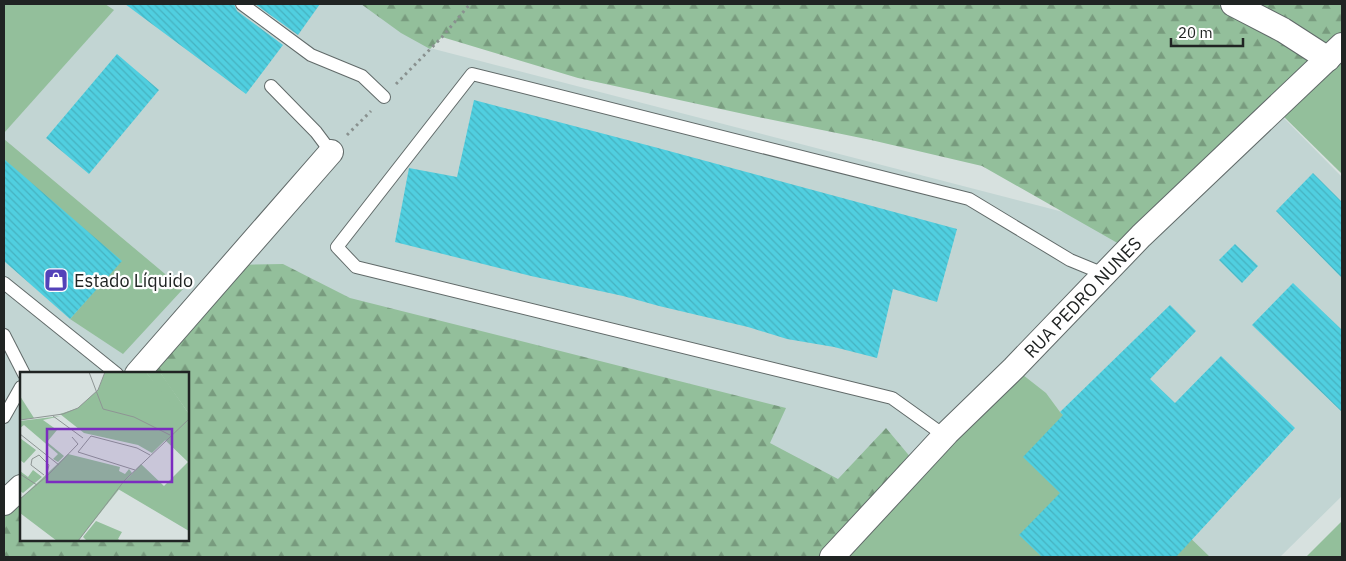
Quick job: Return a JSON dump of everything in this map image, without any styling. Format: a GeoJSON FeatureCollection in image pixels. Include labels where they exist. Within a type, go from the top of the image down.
{"type":"FeatureCollection","features":[{"type":"Feature","properties":{"kind":"street"},"geometry":{"type":"LineString","coordinates":[[1233,4],[1283,30],[1335,52]]}},
{"type":"Feature","properties":{"kind":"street","name":"RUA PEDRO NUNES"},"geometry":{"type":"LineString","coordinates":[[832,557],[944,436],[1014,368],[1141,236],[1335,52]]}},
{"type":"Feature","properties":{"kind":"street"},"geometry":{"type":"LineString","coordinates":[[139,372],[331,152]]}},
{"type":"Feature","properties":{"kind":"street"},"geometry":{"type":"LineString","coordinates":[[4,503],[20,488]]}},
{"type":"Feature","properties":{"kind":"lane"},"geometry":{"type":"LineString","coordinates":[[242,4],[311,55],[362,76],[384,97]]}},
{"type":"Feature","properties":{"kind":"lane"},"geometry":{"type":"LineString","coordinates":[[944,436],[892,398],[356,267],[337,247],[472,74],[969,199],[1070,260],[1104,274]]}},
{"type":"Feature","properties":{"kind":"lane"},"geometry":{"type":"LineString","coordinates":[[271,86],[316,132],[331,152]]}},
{"type":"Feature","properties":{"kind":"lane"},"geometry":{"type":"LineString","coordinates":[[4,283],[115,372]]}},
{"type":"Feature","properties":{"kind":"lane"},"geometry":{"type":"LineString","coordinates":[[4,335],[23,372]]}},
{"type":"Feature","properties":{"kind":"lane"},"geometry":{"type":"LineString","coordinates":[[4,416],[20,389]]}},
{"type":"Feature","properties":{"kind":"path"},"geometry":{"type":"LineString","coordinates":[[331,152],[442,37],[470,4]]}},
{"type":"Feature","properties":{"kind":"shaded area"},"geometry":{"type":"Polygon","coordinates":[[[4,4],[376,4],[430,48],[1125,228],[1264,98],[1342,177],[1342,496],[1280,557],[4,557],[4,4]]]}},
{"type":"Feature","properties":{"kind":"green space"},"geometry":{"type":"Polygon","coordinates":[[[4,4],[105,4],[114,10],[4,133],[4,4]]]}},
{"type":"Feature","properties":{"kind":"green space"},"geometry":{"type":"Polygon","coordinates":[[[361,4],[1342,4],[1342,45],[1128,249],[982,166],[871,140],[578,78],[442,37],[430,49],[401,33],[361,4]]]}},
{"type":"Feature","properties":{"kind":"green space"},"geometry":{"type":"Polygon","coordinates":[[[1342,45],[1342,174],[1275,108],[1342,45]]]}},
{"type":"Feature","properties":{"kind":"green space"},"geometry":{"type":"Polygon","coordinates":[[[4,139],[183,289],[123,354],[70,319],[121,261],[4,160],[4,139]]]}},
{"type":"Feature","properties":{"kind":"green space"},"geometry":{"type":"Polygon","coordinates":[[[283,264],[350,298],[786,408],[770,443],[838,479],[886,428],[917,465],[832,557],[4,557],[4,503],[20,488],[20,541],[189,541],[189,372],[138,372],[232,265],[283,264]]]}},
{"type":"Feature","properties":{"kind":"green space"},"geometry":{"type":"Polygon","coordinates":[[[1014,368],[1046,393],[1060,412],[1210,557],[832,557],[1014,368]]]}},
{"type":"Feature","properties":{"kind":"green space"},"geometry":{"type":"Polygon","coordinates":[[[1342,521],[1342,557],[1306,557],[1342,521]]]}},
{"type":"Feature","properties":{"kind":"building"},"geometry":{"type":"Polygon","coordinates":[[[125,4],[234,4],[237,11],[283,45],[246,94],[125,4]]]}},
{"type":"Feature","properties":{"kind":"building"},"geometry":{"type":"Polygon","coordinates":[[[255,4],[320,4],[298,35],[255,4]]]}},
{"type":"Feature","properties":{"kind":"building"},"geometry":{"type":"Polygon","coordinates":[[[117,54],[159,90],[89,174],[46,138],[117,54]]]}},
{"type":"Feature","properties":{"kind":"building"},"geometry":{"type":"Polygon","coordinates":[[[474,100],[957,229],[937,302],[893,289],[877,358],[834,347],[787,339],[748,327],[623,296],[531,276],[395,242],[409,168],[457,177],[474,100]]]}},
{"type":"Feature","properties":{"kind":"building"},"geometry":{"type":"Polygon","coordinates":[[[4,159],[122,261],[70,319],[4,261],[4,159]]]}},
{"type":"Feature","properties":{"kind":"building"},"geometry":{"type":"Polygon","coordinates":[[[1313,173],[1342,202],[1342,278],[1276,211],[1313,173]]]}},
{"type":"Feature","properties":{"kind":"building"},"geometry":{"type":"Polygon","coordinates":[[[1235,244],[1258,266],[1242,283],[1219,260],[1235,244]]]}},
{"type":"Feature","properties":{"kind":"building"},"geometry":{"type":"Polygon","coordinates":[[[1293,283],[1342,330],[1342,412],[1252,325],[1293,283]]]}},
{"type":"Feature","properties":{"kind":"building"},"geometry":{"type":"Polygon","coordinates":[[[1170,305],[1196,331],[1150,379],[1175,403],[1221,356],[1295,428],[1176,557],[1042,557],[1019,535],[1060,493],[1023,457],[1063,415],[1060,412],[1170,305]]]}},
{"type":"Feature","properties":{"kind":"place","name":"Estado Líquido"},"geometry":{"type":"Point","coordinates":[56,280]}}]}
